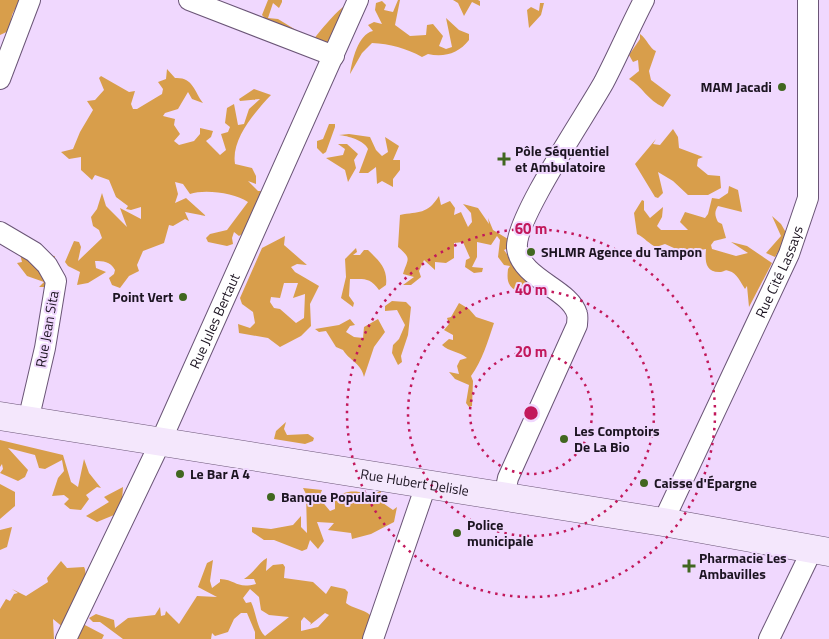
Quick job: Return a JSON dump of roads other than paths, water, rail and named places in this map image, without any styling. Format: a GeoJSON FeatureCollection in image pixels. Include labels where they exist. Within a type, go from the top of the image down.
{"type":"FeatureCollection","features":[{"type":"Feature","properties":{"kind":"main road","name":"Rue Hubert Delisle"},"geometry":{"type":"LineString","coordinates":[[0,416],[663,522],[821,550]]}},
{"type":"Feature","properties":{"kind":"street"},"geometry":{"type":"LineString","coordinates":[[1,73],[30,0]]}},
{"type":"Feature","properties":{"kind":"street"},"geometry":{"type":"LineString","coordinates":[[189,0],[334,56]]}},
{"type":"Feature","properties":{"kind":"street","name":"Rue Jules Bertaut"},"geometry":{"type":"LineString","coordinates":[[66,639],[160,443],[358,0]]}},
{"type":"Feature","properties":{"kind":"street"},"geometry":{"type":"LineString","coordinates":[[504,497],[508,478],[576,326],[577,314],[572,306],[530,271],[520,260],[517,238],[529,210],[604,82],[644,0]]}},
{"type":"Feature","properties":{"kind":"street","name":"Rue Cité Lassays"},"geometry":{"type":"LineString","coordinates":[[663,522],[789,254],[804,214],[809,181],[808,0]]}},
{"type":"Feature","properties":{"kind":"street","name":"Rue Jean Sita"},"geometry":{"type":"LineString","coordinates":[[0,232],[34,252],[47,265],[56,281],[45,348],[28,421]]}},
{"type":"Feature","properties":{"kind":"street"},"geometry":{"type":"LineString","coordinates":[[373,639],[426,485]]}},
{"type":"Feature","properties":{"kind":"street"},"geometry":{"type":"LineString","coordinates":[[769,639],[821,550]]}},
{"type":"Feature","properties":{"kind":"place","name":"MAM Jacadi"},"geometry":{"type":"Point","coordinates":[782,87]}},
{"type":"Feature","properties":{"kind":"place","name":"Pôle Séquentiel et Ambulatoire"},"geometry":{"type":"Point","coordinates":[504,159]}},
{"type":"Feature","properties":{"kind":"place","name":"SHLMR Agence du Tampon"},"geometry":{"type":"Point","coordinates":[531,252]}},
{"type":"Feature","properties":{"kind":"place","name":"Point Vert"},"geometry":{"type":"Point","coordinates":[183,297]}},
{"type":"Feature","properties":{"kind":"place","name":"Les Comptoirs De La Bio"},"geometry":{"type":"Point","coordinates":[564,439]}},
{"type":"Feature","properties":{"kind":"place","name":"Le Bar A 4"},"geometry":{"type":"Point","coordinates":[180,474]}},
{"type":"Feature","properties":{"kind":"place","name":"Caisse d'Épargne"},"geometry":{"type":"Point","coordinates":[644,483]}},
{"type":"Feature","properties":{"kind":"place","name":"Banque Populaire"},"geometry":{"type":"Point","coordinates":[271,497]}},
{"type":"Feature","properties":{"kind":"place","name":"Police municipale"},"geometry":{"type":"Point","coordinates":[457,533]}},
{"type":"Feature","properties":{"kind":"place","name":"Pharmacie Les Ambavilles"},"geometry":{"type":"Point","coordinates":[689,566]}}]}
